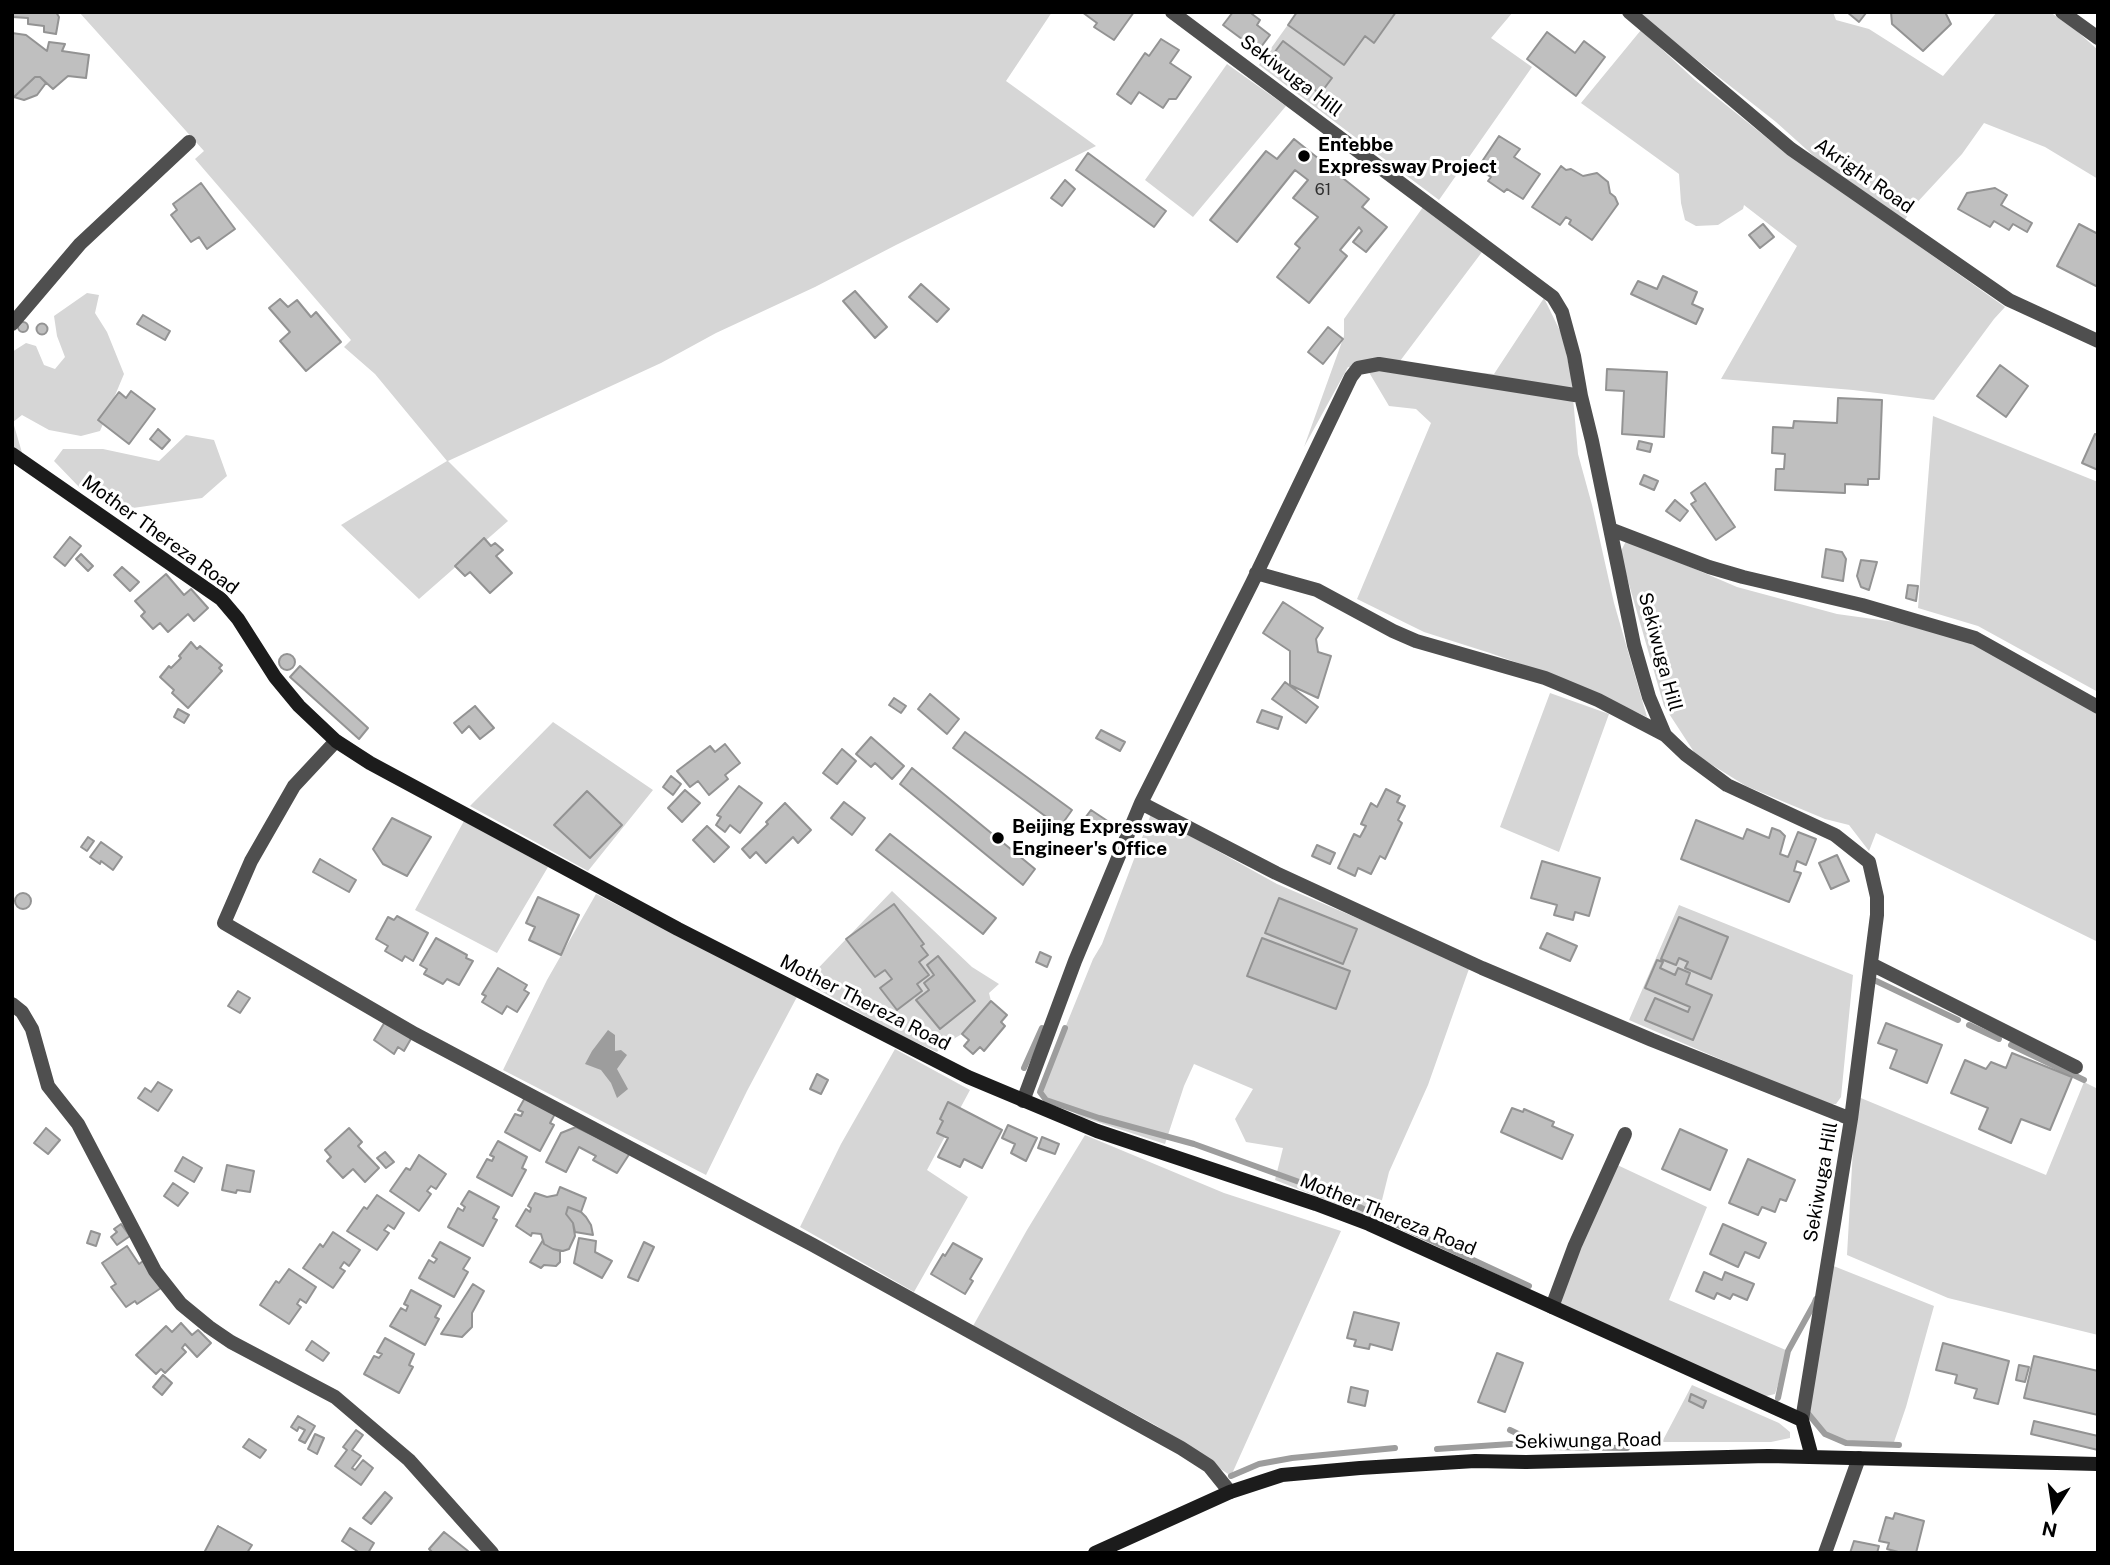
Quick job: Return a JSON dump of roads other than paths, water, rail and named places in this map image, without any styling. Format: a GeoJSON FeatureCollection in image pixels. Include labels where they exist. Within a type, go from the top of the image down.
{"type":"FeatureCollection","features":[{"type":"Feature","properties":{"kind":"street","name":"Sekiwuga Hill"},"geometry":{"type":"LineString","coordinates":[[1172,12],[1553,297],[1562,312],[1574,356],[1634,645],[1649,697],[1665,735],[1685,754],[1727,785],[1835,835],[1869,862],[1877,897],[1877,915],[1851,1119],[1802,1420]]}},
{"type":"Feature","properties":{"kind":"street","name":"Akright Road"},"geometry":{"type":"LineString","coordinates":[[1629,12],[1791,149],[2009,300],[2098,341]]}},
{"type":"Feature","properties":{"kind":"street"},"geometry":{"type":"LineString","coordinates":[[2062,12],[2098,38]]}},
{"type":"Feature","properties":{"kind":"street"},"geometry":{"type":"LineString","coordinates":[[12,324],[80,244],[189,142]]}},
{"type":"Feature","properties":{"kind":"street"},"geometry":{"type":"LineString","coordinates":[[1023,1101],[1075,961],[1141,803],[1350,377],[1358,368],[1379,364],[1581,396]]}},
{"type":"Feature","properties":{"kind":"street","name":"Mother Thereza Road"},"geometry":{"type":"LineString","coordinates":[[12,454],[221,599],[238,619],[275,677],[299,706],[336,741],[370,763],[678,929],[931,1059],[1023,1101],[1097,1130],[1369,1224],[1802,1420]]}},
{"type":"Feature","properties":{"kind":"street"},"geometry":{"type":"LineString","coordinates":[[1610,529],[1709,567],[1862,605],[1976,638],[2098,707]]}},
{"type":"Feature","properties":{"kind":"street"},"geometry":{"type":"LineString","coordinates":[[1256,573],[1317,590],[1393,631],[1416,640],[1545,678],[1598,700],[1665,735]]}},
{"type":"Feature","properties":{"kind":"street"},"geometry":{"type":"LineString","coordinates":[[336,741],[294,786],[251,861],[224,923],[415,1034],[813,1245],[1181,1448],[1209,1466],[1230,1492]]}},
{"type":"Feature","properties":{"kind":"street"},"geometry":{"type":"LineString","coordinates":[[1141,803],[1276,873],[1482,968],[1652,1040],[1851,1119]]}},
{"type":"Feature","properties":{"kind":"street"},"geometry":{"type":"LineString","coordinates":[[1871,964],[2076,1067]]}},
{"type":"Feature","properties":{"kind":"street"},"geometry":{"type":"LineString","coordinates":[[12,1004],[22,1012],[32,1029],[48,1086],[78,1124],[155,1271],[181,1304],[231,1342],[335,1397],[374,1433],[409,1460],[492,1553]]}},
{"type":"Feature","properties":{"kind":"street"},"geometry":{"type":"LineString","coordinates":[[1552,1307],[1575,1245],[1625,1134]]}},
{"type":"Feature","properties":{"kind":"street"},"geometry":{"type":"LineString","coordinates":[[1802,1420],[1812,1457]]}},
{"type":"Feature","properties":{"kind":"street","name":"Sekiwunga Road"},"geometry":{"type":"LineString","coordinates":[[1095,1553],[1230,1492],[1282,1475],[1360,1468],[1475,1461],[1812,1457],[2098,1464]]}},
{"type":"Feature","properties":{"kind":"street"},"geometry":{"type":"LineString","coordinates":[[1825,1553],[1859,1458]]}},
{"type":"Feature","properties":{"kind":"waterway"},"geometry":{"type":"LineString","coordinates":[[1871,983],[1872,979],[1958,1020]]}},
{"type":"Feature","properties":{"kind":"waterway"},"geometry":{"type":"LineString","coordinates":[[1969,1025],[1999,1039]]}},
{"type":"Feature","properties":{"kind":"waterway"},"geometry":{"type":"LineString","coordinates":[[1024,1068],[1042,1028]]}},
{"type":"Feature","properties":{"kind":"waterway"},"geometry":{"type":"LineString","coordinates":[[1065,1028],[1040,1092],[1046,1100],[1099,1118],[1194,1144],[1327,1192],[1529,1286]]}},
{"type":"Feature","properties":{"kind":"waterway"},"geometry":{"type":"LineString","coordinates":[[2011,1045],[2084,1080]]}},
{"type":"Feature","properties":{"kind":"waterway"},"geometry":{"type":"LineString","coordinates":[[1778,1398],[1788,1351],[1816,1299]]}},
{"type":"Feature","properties":{"kind":"waterway"},"geometry":{"type":"LineString","coordinates":[[1805,1410],[1825,1434],[1846,1443],[1899,1445]]}},
{"type":"Feature","properties":{"kind":"waterway"},"geometry":{"type":"LineString","coordinates":[[1510,1430],[1545,1447],[1627,1448]]}},
{"type":"Feature","properties":{"kind":"waterway"},"geometry":{"type":"LineString","coordinates":[[1437,1449],[1511,1444]]}},
{"type":"Feature","properties":{"kind":"waterway"},"geometry":{"type":"LineString","coordinates":[[1231,1476],[1259,1464],[1292,1458],[1395,1448]]}},
{"type":"Feature","properties":{"kind":"place","name":"Entebbe Expressway Project"},"geometry":{"type":"Point","coordinates":[1304,156]}},
{"type":"Feature","properties":{"kind":"place","name":"Beijing Expressway Engineer's Office"},"geometry":{"type":"Point","coordinates":[998,838]}}]}
